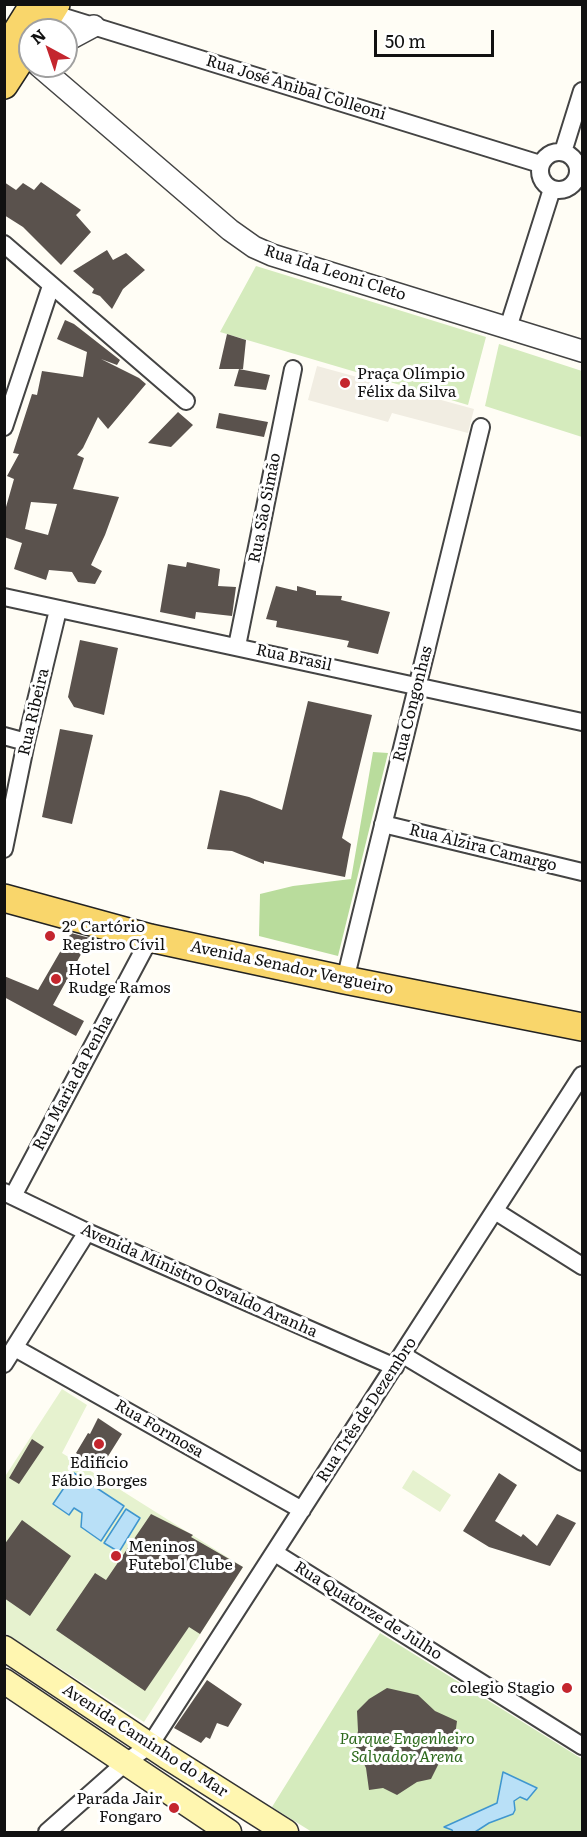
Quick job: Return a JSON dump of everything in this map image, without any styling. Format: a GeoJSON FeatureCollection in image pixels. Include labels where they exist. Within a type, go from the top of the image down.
{"type":"FeatureCollection","features":[{"type":"Feature","properties":{"kind":"main road"},"geometry":{"type":"LineString","coordinates":[[4,85],[18,54]]}},
{"type":"Feature","properties":{"kind":"main road","name":"Avenida Senador Vergueiro"},"geometry":{"type":"LineString","coordinates":[[4,898],[150,938],[582,1027]]}},
{"type":"Feature","properties":{"kind":"main road","name":"Avenida Caminho do Mar"},"geometry":{"type":"LineString","coordinates":[[4,1648],[286,1833]]}},
{"type":"Feature","properties":{"kind":"main road","name":"Avenida Caminho do Mar"},"geometry":{"type":"LineString","coordinates":[[4,1681],[229,1833]]}},
{"type":"Feature","properties":{"kind":"street","name":"Rua José Anibal Colleoni"},"geometry":{"type":"LineString","coordinates":[[45,13],[94,26],[540,164]]}},
{"type":"Feature","properties":{"kind":"street"},"geometry":{"type":"LineString","coordinates":[[78,35],[94,26]]}},
{"type":"Feature","properties":{"kind":"street","name":"Rua Ida Leoni Cleto"},"geometry":{"type":"LineString","coordinates":[[61,78],[230,230],[254,247],[272,255],[582,351]]}},
{"type":"Feature","properties":{"kind":"street"},"geometry":{"type":"LineString","coordinates":[[563,152],[582,91]]}},
{"type":"Feature","properties":{"kind":"street"},"geometry":{"type":"LineString","coordinates":[[553,152],[563,152],[575,160],[580,179],[564,190],[552,189],[541,179],[540,164],[553,152]]}},
{"type":"Feature","properties":{"kind":"street"},"geometry":{"type":"LineString","coordinates":[[508,327],[552,189]]}},
{"type":"Feature","properties":{"kind":"street"},"geometry":{"type":"LineString","coordinates":[[4,244],[186,401]]}},
{"type":"Feature","properties":{"kind":"street"},"geometry":{"type":"LineString","coordinates":[[4,427],[51,286]]}},
{"type":"Feature","properties":{"kind":"street","name":"Rua São Simão"},"geometry":{"type":"LineString","coordinates":[[237,646],[293,369]]}},
{"type":"Feature","properties":{"kind":"street","name":"Rua Congonhas"},"geometry":{"type":"LineString","coordinates":[[345,980],[481,427]]}},
{"type":"Feature","properties":{"kind":"street","name":"Rua Brasil"},"geometry":{"type":"LineString","coordinates":[[4,597],[582,722]]}},
{"type":"Feature","properties":{"kind":"street","name":"Rua Ribeira"},"geometry":{"type":"LineString","coordinates":[[4,849],[26,742],[58,610]]}},
{"type":"Feature","properties":{"kind":"street"},"geometry":{"type":"LineString","coordinates":[[4,736],[26,742]]}},
{"type":"Feature","properties":{"kind":"street","name":"Rua Alzira Camargo"},"geometry":{"type":"LineString","coordinates":[[383,824],[582,872]]}},
{"type":"Feature","properties":{"kind":"street","name":"Rua Maria da Penha"},"geometry":{"type":"LineString","coordinates":[[9,1194],[150,938]]}},
{"type":"Feature","properties":{"kind":"street","name":"Rua Três de Dezembro"},"geometry":{"type":"LineString","coordinates":[[150,1745],[582,1075]]}},
{"type":"Feature","properties":{"kind":"street","name":"Avenida Ministro Osvaldo Aranha"},"geometry":{"type":"LineString","coordinates":[[9,1194],[87,1233],[399,1361],[582,1462]]}},
{"type":"Feature","properties":{"kind":"street"},"geometry":{"type":"LineString","coordinates":[[495,1210],[582,1266]]}},
{"type":"Feature","properties":{"kind":"street"},"geometry":{"type":"LineString","coordinates":[[4,1364],[87,1233]]}},
{"type":"Feature","properties":{"kind":"street","name":"Rua Formosa"},"geometry":{"type":"LineString","coordinates":[[15,1348],[303,1510]]}},
{"type":"Feature","properties":{"kind":"street","name":"Rua Quatorze de Julho"},"geometry":{"type":"LineString","coordinates":[[275,1553],[582,1746]]}},
{"type":"Feature","properties":{"kind":"street"},"geometry":{"type":"LineString","coordinates":[[47,1833],[125,1763],[150,1745]]}},
{"type":"Feature","properties":{"kind":"green space"},"geometry":{"type":"Polygon","coordinates":[[[256,266],[486,337],[468,405],[220,332],[256,266]]]}},
{"type":"Feature","properties":{"kind":"green space"},"geometry":{"type":"Polygon","coordinates":[[[499,344],[582,371],[582,437],[485,406],[499,344]]]}},
{"type":"Feature","properties":{"kind":"green space"},"geometry":{"type":"Polygon","coordinates":[[[373,752],[388,753],[338,956],[259,936],[260,894],[293,886],[351,879],[373,752]]]}},
{"type":"Feature","properties":{"kind":"green space","name":"Meninos Futebol Clube"},"geometry":{"type":"Polygon","coordinates":[[[62,1389],[87,1405],[62,1453],[243,1567],[144,1722],[5,1633],[4,1478],[62,1389]]]}},
{"type":"Feature","properties":{"kind":"green space"},"geometry":{"type":"Polygon","coordinates":[[[413,1470],[451,1495],[440,1512],[402,1488],[413,1470]]]}},
{"type":"Feature","properties":{"kind":"green space","name":"Parque Engenheiro Salvador Arena"},"geometry":{"type":"Polygon","coordinates":[[[380,1633],[582,1759],[582,1832],[312,1832],[272,1807],[380,1633]]]}},
{"type":"Feature","properties":{"kind":"shaded area","name":"Praça Olímpio Félix da Silva"},"geometry":{"type":"Polygon","coordinates":[[[317,366],[474,409],[468,433],[392,413],[388,422],[308,400],[317,366]]]}},
{"type":"Feature","properties":{"kind":"water"},"geometry":{"type":"Polygon","coordinates":[[[74,1473],[124,1506],[101,1541],[81,1527],[82,1513],[74,1508],[69,1515],[53,1504],[74,1473]]]}},
{"type":"Feature","properties":{"kind":"water"},"geometry":{"type":"Polygon","coordinates":[[[126,1509],[140,1518],[119,1552],[104,1543],[126,1509]]]}},
{"type":"Feature","properties":{"kind":"water"},"geometry":{"type":"Polygon","coordinates":[[[503,1772],[537,1788],[527,1800],[520,1797],[514,1801],[513,1814],[489,1823],[475,1832],[453,1832],[444,1827],[497,1803],[503,1772]]]}},
{"type":"Feature","properties":{"kind":"building"},"geometry":{"type":"Polygon","coordinates":[[[4,182],[16,190],[23,183],[34,190],[41,182],[81,210],[76,215],[91,232],[61,265],[23,227],[4,215],[4,182]]]}},
{"type":"Feature","properties":{"kind":"building"},"geometry":{"type":"Polygon","coordinates":[[[107,250],[113,260],[126,253],[145,270],[123,289],[112,309],[100,296],[92,293],[94,289],[73,271],[107,250]]]}},
{"type":"Feature","properties":{"kind":"building"},"geometry":{"type":"Polygon","coordinates":[[[65,320],[74,324],[120,360],[117,365],[101,359],[139,378],[146,384],[108,429],[98,417],[83,448],[77,455],[84,458],[73,489],[119,497],[91,565],[102,571],[95,584],[78,582],[72,572],[49,570],[46,580],[14,569],[22,543],[4,537],[4,514],[14,479],[7,476],[19,454],[13,453],[32,394],[37,395],[42,371],[83,377],[87,352],[57,339],[65,320]],[[31,502],[25,529],[48,535],[57,504],[31,502]]]}},
{"type":"Feature","properties":{"kind":"building"},"geometry":{"type":"Polygon","coordinates":[[[227,334],[246,340],[243,369],[219,369],[227,334]]]}},
{"type":"Feature","properties":{"kind":"building"},"geometry":{"type":"Polygon","coordinates":[[[239,369],[270,375],[266,390],[234,386],[239,369]]]}},
{"type":"Feature","properties":{"kind":"building"},"geometry":{"type":"Polygon","coordinates":[[[178,412],[193,425],[171,447],[148,443],[178,412]]]}},
{"type":"Feature","properties":{"kind":"building"},"geometry":{"type":"Polygon","coordinates":[[[219,413],[268,422],[264,437],[216,428],[219,413]]]}},
{"type":"Feature","properties":{"kind":"building"},"geometry":{"type":"Polygon","coordinates":[[[187,562],[220,569],[218,586],[236,587],[232,616],[196,612],[195,619],[160,612],[168,564],[186,567],[187,562]]]}},
{"type":"Feature","properties":{"kind":"building"},"geometry":{"type":"Polygon","coordinates":[[[276,586],[297,591],[297,586],[316,591],[316,595],[342,596],[341,600],[390,612],[378,654],[347,647],[349,641],[276,627],[277,621],[266,619],[276,586]]]}},
{"type":"Feature","properties":{"kind":"building"},"geometry":{"type":"Polygon","coordinates":[[[80,640],[118,648],[104,715],[74,707],[68,697],[80,640]]]}},
{"type":"Feature","properties":{"kind":"building"},"geometry":{"type":"Polygon","coordinates":[[[308,701],[372,715],[342,838],[351,844],[345,877],[264,861],[264,864],[232,851],[207,849],[220,790],[249,797],[282,810],[308,701]]]}},
{"type":"Feature","properties":{"kind":"building"},"geometry":{"type":"Polygon","coordinates":[[[60,729],[93,735],[72,824],[42,817],[60,729]]]}},
{"type":"Feature","properties":{"kind":"building","name":"Hotel Rudge Ramos"},"geometry":{"type":"Polygon","coordinates":[[[71,933],[90,938],[53,1005],[84,1021],[76,1036],[4,997],[4,976],[38,990],[71,933]]]}},
{"type":"Feature","properties":{"kind":"building","name":"Edifício Fábio Borges"},"geometry":{"type":"Polygon","coordinates":[[[98,1418],[122,1434],[100,1469],[76,1453],[98,1418]]]}},
{"type":"Feature","properties":{"kind":"building"},"geometry":{"type":"Polygon","coordinates":[[[32,1439],[44,1447],[19,1484],[9,1478],[32,1439]]]}},
{"type":"Feature","properties":{"kind":"building"},"geometry":{"type":"Polygon","coordinates":[[[499,1473],[517,1485],[495,1521],[521,1537],[523,1534],[537,1546],[557,1514],[576,1523],[550,1566],[489,1547],[463,1531],[499,1473]]]}},
{"type":"Feature","properties":{"kind":"building"},"geometry":{"type":"Polygon","coordinates":[[[151,1514],[193,1535],[191,1537],[243,1567],[200,1634],[189,1627],[145,1691],[56,1630],[95,1573],[106,1580],[151,1514]]]}},
{"type":"Feature","properties":{"kind":"building"},"geometry":{"type":"Polygon","coordinates":[[[22,1520],[71,1556],[30,1616],[4,1598],[4,1545],[22,1520]]]}},
{"type":"Feature","properties":{"kind":"building"},"geometry":{"type":"Polygon","coordinates":[[[207,1680],[242,1704],[228,1727],[217,1723],[210,1739],[206,1737],[201,1743],[174,1728],[207,1680]]]}},
{"type":"Feature","properties":{"kind":"building"},"geometry":{"type":"Polygon","coordinates":[[[387,1688],[418,1695],[435,1711],[457,1721],[455,1736],[458,1749],[439,1763],[431,1779],[417,1782],[397,1795],[383,1788],[369,1790],[366,1768],[355,1745],[358,1731],[357,1711],[369,1699],[387,1688]]]}},
{"type":"Feature","properties":{"kind":"place","name":"Praça Olímpio Félix da Silva"},"geometry":{"type":"Point","coordinates":[345,383]}},
{"type":"Feature","properties":{"kind":"place","name":"2º Cartório Registro Cívil"},"geometry":{"type":"Point","coordinates":[50,936]}},
{"type":"Feature","properties":{"kind":"place","name":"Hotel Rudge Ramos"},"geometry":{"type":"Point","coordinates":[56,979]}},
{"type":"Feature","properties":{"kind":"place","name":"Edifício Fábio Borges"},"geometry":{"type":"Point","coordinates":[99,1444]}},
{"type":"Feature","properties":{"kind":"place","name":"Meninos Futebol Clube"},"geometry":{"type":"Point","coordinates":[116,1556]}},
{"type":"Feature","properties":{"kind":"place","name":"colegio Stagio"},"geometry":{"type":"Point","coordinates":[567,1688]}},
{"type":"Feature","properties":{"kind":"place","name":"Parada Jair Fongaro"},"geometry":{"type":"Point","coordinates":[174,1808]}}]}
